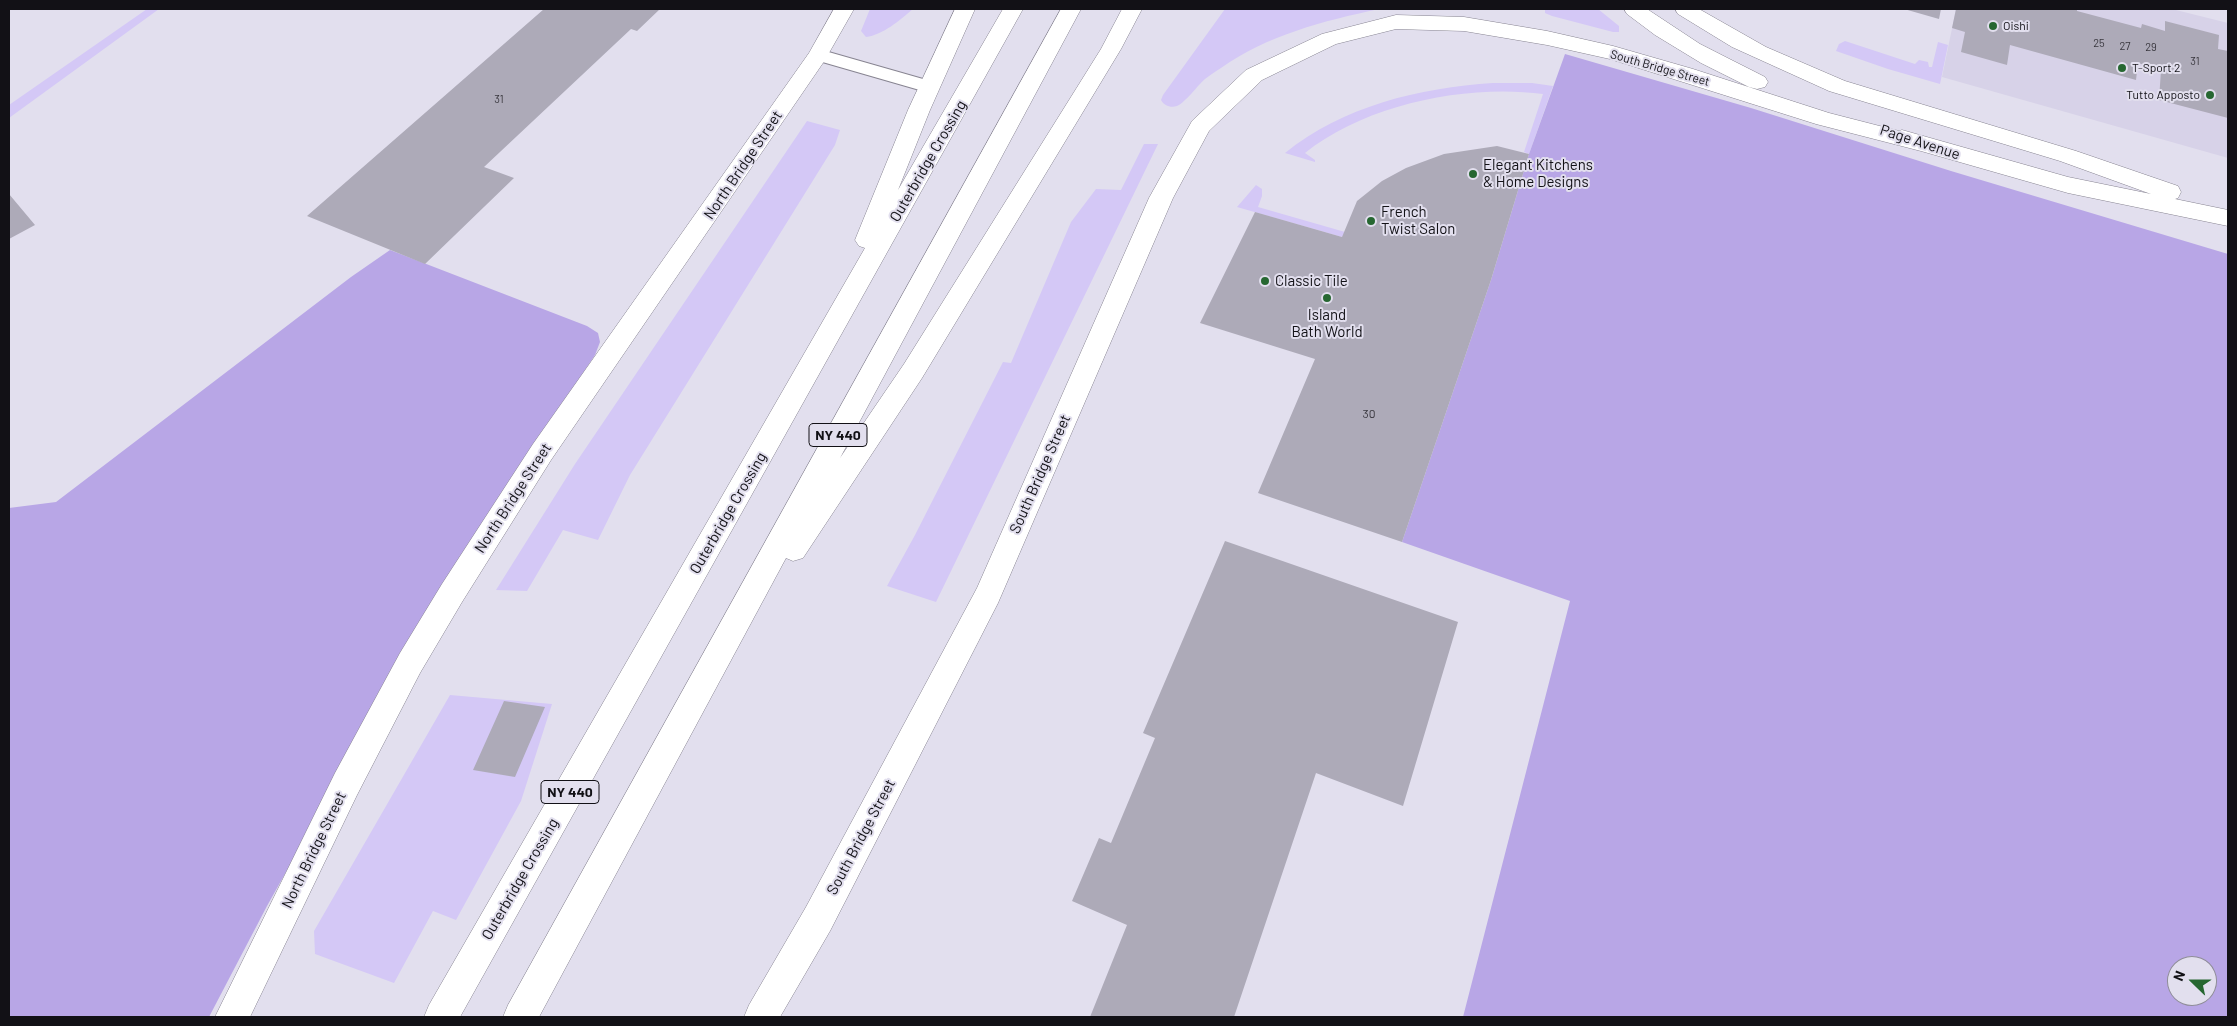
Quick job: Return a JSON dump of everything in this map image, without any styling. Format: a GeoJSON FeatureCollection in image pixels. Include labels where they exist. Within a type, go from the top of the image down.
{"type":"FeatureCollection","features":[{"type":"Feature","properties":{"kind":"main road","name":"North Bridge Street"},"geometry":{"type":"LineString","coordinates":[[232,1017],[346,784],[410,663],[452,593],[542,452],[818,55],[844,9]]}},
{"type":"Feature","properties":{"kind":"main road"},"geometry":{"type":"LineString","coordinates":[[826,341],[930,87],[965,9]]}},
{"type":"Feature","properties":{"kind":"main road","name":"Outerbridge Crossing"},"geometry":{"type":"LineString","coordinates":[[441,1017],[1013,9]]}},
{"type":"Feature","properties":{"kind":"main road","name":"NY 440"},"geometry":{"type":"LineString","coordinates":[[520,1017],[1071,9]]}},
{"type":"Feature","properties":{"kind":"main road"},"geometry":{"type":"LineString","coordinates":[[697,692],[914,371],[1111,49],[1132,9]]}},
{"type":"Feature","properties":{"kind":"main road","name":"South Bridge Street"},"geometry":{"type":"LineString","coordinates":[[761,1017],[818,919],[988,594],[1160,198],[1200,126],[1254,75],[1329,39],[1446,9]]}},
{"type":"Feature","properties":{"kind":"main road","name":"Page Avenue"},"geometry":{"type":"LineString","coordinates":[[1634,9],[1680,42],[1715,62],[1828,111],[1918,144],[2068,185],[2228,218]]}},
{"type":"Feature","properties":{"kind":"main road","name":"Page Avenue"},"geometry":{"type":"LineString","coordinates":[[1685,9],[1738,42],[1837,86],[2068,156],[2228,212]]}},
{"type":"Feature","properties":{"kind":"main road","name":"South Bridge Street"},"geometry":{"type":"LineString","coordinates":[[1396,22],[1464,24],[1504,30],[1613,53],[1824,120],[1918,144]]}},
{"type":"Feature","properties":{"kind":"lane"},"geometry":{"type":"LineString","coordinates":[[818,55],[930,87]]}},
{"type":"Feature","properties":{"kind":"shaded area"},"geometry":{"type":"Polygon","coordinates":[[[147,9],[159,9],[9,118],[9,105],[147,9]]]}},
{"type":"Feature","properties":{"kind":"shaded area"},"geometry":{"type":"Polygon","coordinates":[[[870,9],[913,9],[885,30],[866,37],[861,31],[870,9]]]}},
{"type":"Feature","properties":{"kind":"shaded area"},"geometry":{"type":"Polygon","coordinates":[[[1225,9],[1379,9],[1317,24],[1277,38],[1239,56],[1202,82],[1188,98],[1177,106],[1166,105],[1161,100],[1163,95],[1225,9]]]}},
{"type":"Feature","properties":{"kind":"shaded area"},"geometry":{"type":"Polygon","coordinates":[[[1545,9],[1598,9],[1619,26],[1619,32],[1552,16],[1545,13],[1545,9]]]}},
{"type":"Feature","properties":{"kind":"shaded area"},"geometry":{"type":"Polygon","coordinates":[[[1956,9],[2172,9],[2228,23],[2228,158],[1942,77],[1956,9]]]}},
{"type":"Feature","properties":{"kind":"shaded area"},"geometry":{"type":"Polygon","coordinates":[[[1845,41],[1915,64],[1919,60],[1928,62],[1929,67],[1932,67],[1938,42],[1948,45],[1940,84],[1836,51],[1839,44],[1845,41]]]}},
{"type":"Feature","properties":{"kind":"shaded area"},"geometry":{"type":"Polygon","coordinates":[[[1565,54],[1751,108],[1951,171],[2228,254],[2228,1017],[1463,1017],[1570,601],[1402,542],[1491,280],[1529,154],[1565,54]]]}},
{"type":"Feature","properties":{"kind":"shaded area"},"geometry":{"type":"Polygon","coordinates":[[[1493,83],[1532,83],[1553,86],[1529,154],[1524,152],[1543,94],[1513,92],[1450,95],[1418,101],[1387,110],[1357,122],[1330,136],[1305,153],[1315,162],[1285,153],[1332,123],[1383,102],[1437,89],[1493,83]]]}},
{"type":"Feature","properties":{"kind":"shaded area"},"geometry":{"type":"Polygon","coordinates":[[[807,121],[840,130],[835,145],[630,475],[598,540],[563,530],[527,591],[496,590],[575,464],[807,121]]]}},
{"type":"Feature","properties":{"kind":"shaded area"},"geometry":{"type":"Polygon","coordinates":[[[1144,144],[1158,144],[936,602],[887,586],[1003,362],[1011,363],[1071,222],[1096,189],[1121,190],[1144,144]]]}},
{"type":"Feature","properties":{"kind":"shaded area"},"geometry":{"type":"Polygon","coordinates":[[[1256,185],[1262,189],[1262,196],[1258,207],[1345,232],[1342,237],[1237,207],[1256,185]]]}},
{"type":"Feature","properties":{"kind":"shaded area"},"geometry":{"type":"Polygon","coordinates":[[[390,250],[587,326],[598,333],[600,342],[595,355],[461,559],[267,906],[209,1017],[9,1017],[9,508],[56,502],[351,277],[390,250]]]}},
{"type":"Feature","properties":{"kind":"shaded area"},"geometry":{"type":"Polygon","coordinates":[[[450,695],[552,704],[521,801],[456,920],[433,911],[394,983],[315,954],[314,931],[450,695]]]}},
{"type":"Feature","properties":{"kind":"building"},"geometry":{"type":"Polygon","coordinates":[[[544,9],[660,9],[637,31],[631,29],[484,167],[514,178],[425,264],[307,216],[544,9]]]}},
{"type":"Feature","properties":{"kind":"building"},"geometry":{"type":"Polygon","coordinates":[[[1904,9],[1941,9],[1939,19],[1904,9]]]}},
{"type":"Feature","properties":{"kind":"building"},"geometry":{"type":"Polygon","coordinates":[[[1956,9],[2077,9],[2077,11],[2141,28],[2142,24],[2165,31],[2165,21],[2219,35],[2218,49],[2228,51],[2228,118],[2159,100],[2161,70],[2138,63],[2136,80],[2010,45],[2007,65],[1961,52],[1965,32],[1952,28],[1956,9]]]}},
{"type":"Feature","properties":{"kind":"building"},"geometry":{"type":"Polygon","coordinates":[[[1497,146],[1529,154],[1491,280],[1402,542],[1258,493],[1315,359],[1200,323],[1255,212],[1342,237],[1357,201],[1382,181],[1406,168],[1444,154],[1497,146]]]}},
{"type":"Feature","properties":{"kind":"building"},"geometry":{"type":"Polygon","coordinates":[[[9,194],[35,225],[9,239],[9,194]]]}},
{"type":"Feature","properties":{"kind":"building"},"geometry":{"type":"Polygon","coordinates":[[[1225,541],[1458,622],[1403,806],[1316,773],[1234,1017],[1090,1017],[1127,925],[1072,901],[1099,838],[1111,843],[1155,738],[1143,733],[1225,541]]]}},
{"type":"Feature","properties":{"kind":"building"},"geometry":{"type":"Polygon","coordinates":[[[504,701],[545,707],[515,777],[473,770],[504,701]]]}},
{"type":"Feature","properties":{"kind":"place","name":"Oishi"},"geometry":{"type":"Point","coordinates":[1993,26]}},
{"type":"Feature","properties":{"kind":"place","name":"T-Sport 2"},"geometry":{"type":"Point","coordinates":[2122,68]}},
{"type":"Feature","properties":{"kind":"place","name":"Tutto Apposto"},"geometry":{"type":"Point","coordinates":[2210,95]}},
{"type":"Feature","properties":{"kind":"place","name":"Elegant Kitchens & Home Designs"},"geometry":{"type":"Point","coordinates":[1473,174]}},
{"type":"Feature","properties":{"kind":"place","name":"French Twist Salon"},"geometry":{"type":"Point","coordinates":[1371,221]}},
{"type":"Feature","properties":{"kind":"place","name":"Classic Tile"},"geometry":{"type":"Point","coordinates":[1265,281]}},
{"type":"Feature","properties":{"kind":"place","name":"Island Bath World"},"geometry":{"type":"Point","coordinates":[1327,298]}}]}
